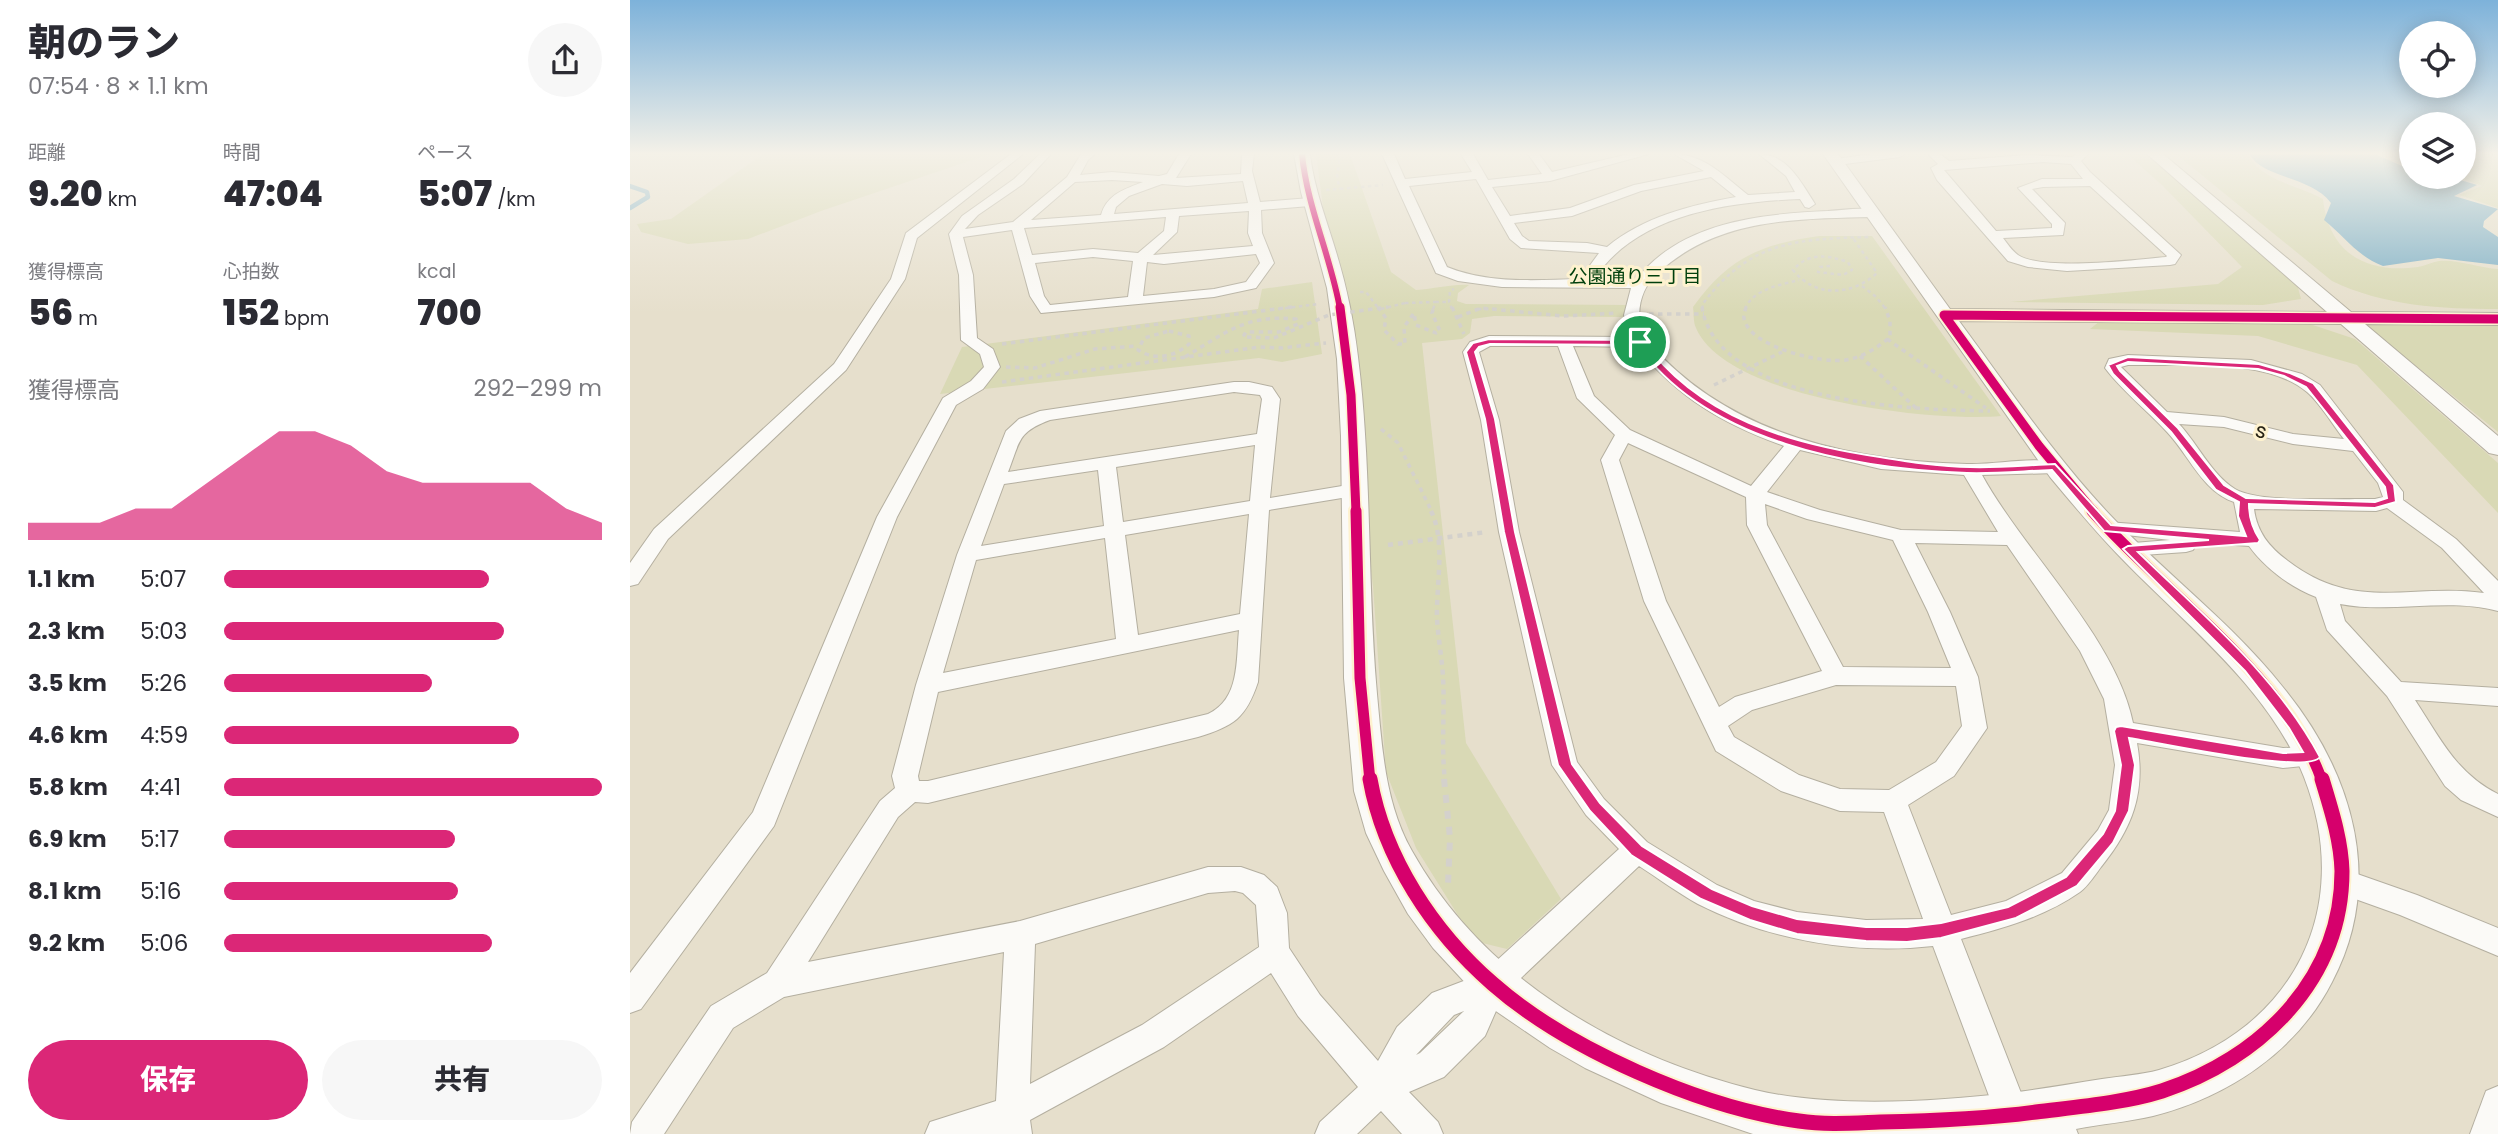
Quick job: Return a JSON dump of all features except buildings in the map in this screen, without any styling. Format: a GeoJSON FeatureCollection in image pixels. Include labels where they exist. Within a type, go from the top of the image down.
{"type":"FeatureCollection","features":[{"type":"Feature","properties":{"kind":"street"},"geometry":{"type":"LineString","coordinates":[[630,579],[661,534],[840,367],[898,279],[911,236],[949,207]]}},
{"type":"Feature","properties":{"kind":"street"},"geometry":{"type":"LineString","coordinates":[[630,998],[764,818],[887,517],[949,401],[977,385],[985,356],[969,340],[966,275],[956,234],[958,227],[984,207]]}},
{"type":"Feature","properties":{"kind":"street"},"geometry":{"type":"LineString","coordinates":[[1017,225],[1039,207]]}},
{"type":"Feature","properties":{"kind":"street"},"geometry":{"type":"LineString","coordinates":[[1106,218],[1109,207]]}},
{"type":"Feature","properties":{"kind":"street"},"geometry":{"type":"LineString","coordinates":[[956,234],[1017,225],[1246,207]]}},
{"type":"Feature","properties":{"kind":"street"},"geometry":{"type":"LineString","coordinates":[[1017,225],[1037,296],[1046,310],[1214,293],[1251,285],[1267,263],[1255,233],[1255,207]]}},
{"type":"Feature","properties":{"kind":"street"},"geometry":{"type":"LineString","coordinates":[[1317,207],[1341,314],[1351,395],[1357,657],[1367,764],[1383,830],[1423,904],[1492,985],[1569,1037],[1678,1090],[1796,1121],[2037,1121],[2163,1091],[2207,1073],[2250,1047],[2296,1006],[2314,982],[2333,933],[2343,882],[2336,821],[2313,757],[2294,724],[2249,667],[2118,539],[2055,467],[1868,207]]}},
{"type":"Feature","properties":{"kind":"street"},"geometry":{"type":"LineString","coordinates":[[1413,207],[1441,270],[1466,281],[1638,285]]}},
{"type":"Feature","properties":{"kind":"street"},"geometry":{"type":"LineString","coordinates":[[1498,207],[1517,239],[1526,244],[1587,247],[1608,251]]}},
{"type":"Feature","properties":{"kind":"street"},"geometry":{"type":"LineString","coordinates":[[1506,220],[1572,212],[1586,207]]}},
{"type":"Feature","properties":{"kind":"street"},"geometry":{"type":"LineString","coordinates":[[1585,282],[1608,251],[1670,218],[1714,207]]}},
{"type":"Feature","properties":{"kind":"street"},"geometry":{"type":"LineString","coordinates":[[1811,207],[1816,215]]}},
{"type":"Feature","properties":{"kind":"street"},"geometry":{"type":"LineString","coordinates":[[1967,207],[2013,258],[2023,262],[2058,266],[2170,261],[2174,255],[2117,207]]}},
{"type":"Feature","properties":{"kind":"street"},"geometry":{"type":"LineString","coordinates":[[1992,235],[2058,232],[2059,223],[2043,207]]}},
{"type":"Feature","properties":{"kind":"street"},"geometry":{"type":"LineString","coordinates":[[2216,207],[2498,448]]}},
{"type":"Feature","properties":{"kind":"street"},"geometry":{"type":"LineString","coordinates":[[1872,213],[1816,215],[1745,223],[1707,235],[1669,255],[1638,285],[1632,314],[1640,342],[1655,363],[1678,385],[1715,411],[1762,432],[1821,451],[1884,462],[1970,470],[2055,467]]}},
{"type":"Feature","properties":{"kind":"street"},"geometry":{"type":"LineString","coordinates":[[1135,302],[1142,257],[1170,232],[1173,214]]}},
{"type":"Feature","properties":{"kind":"street"},"geometry":{"type":"LineString","coordinates":[[1028,260],[1093,253],[1164,260],[1261,249]]}},
{"type":"Feature","properties":{"kind":"street"},"geometry":{"type":"LineString","coordinates":[[1944,315],[2498,319]]}},
{"type":"Feature","properties":{"kind":"street"},"geometry":{"type":"LineString","coordinates":[[1566,342],[1565,350],[1586,398],[1624,434],[1672,458],[1755,494],[1814,515],[1901,536],[2014,539]]}},
{"type":"Feature","properties":{"kind":"street"},"geometry":{"type":"LineString","coordinates":[[1640,342],[1482,344],[1471,352],[1490,419],[1509,530],[1565,765],[1595,807],[1637,850],[1707,894],[1750,913],[1797,926],[1866,934],[1907,935],[1941,931],[2011,913],[2072,881],[2108,838],[2122,811],[2128,765],[2116,699],[2090,648],[1970,470]]}},
{"type":"Feature","properties":{"kind":"street"},"geometry":{"type":"LineString","coordinates":[[2128,360],[2259,367],[2287,374],[2314,389],[2359,446],[2390,487],[2393,496],[2390,501],[2375,505],[2244,501],[2220,487],[2164,418],[2113,368],[2115,362],[2128,360]]}},
{"type":"Feature","properties":{"kind":"street"},"geometry":{"type":"LineString","coordinates":[[778,983],[889,809],[909,791],[928,792],[1221,721],[1238,707],[1246,682],[1265,438],[1271,399],[1266,391],[1249,387],[1046,415],[1025,423],[1015,431],[967,555],[928,685],[905,776],[909,791]]}},
{"type":"Feature","properties":{"kind":"street","name":"s"},"geometry":{"type":"LineString","coordinates":[[2164,418],[2206,419],[2293,439],[2359,446]]}},
{"type":"Feature","properties":{"kind":"street"},"geometry":{"type":"LineString","coordinates":[[1624,434],[1610,460],[1655,601],[1725,744],[1790,783],[1840,800],[1893,801],[1945,769],[1975,729],[1966,677],[1939,612],[1901,536]]}},
{"type":"Feature","properties":{"kind":"street"},"geometry":{"type":"LineString","coordinates":[[996,480],[1265,438]]}},
{"type":"Feature","properties":{"kind":"street"},"geometry":{"type":"LineString","coordinates":[[1796,443],[1755,494],[1757,525],[1836,676]]}},
{"type":"Feature","properties":{"kind":"street"},"geometry":{"type":"LineString","coordinates":[[1106,462],[1128,645]]}},
{"type":"Feature","properties":{"kind":"street"},"geometry":{"type":"LineString","coordinates":[[967,555],[1354,490]]}},
{"type":"Feature","properties":{"kind":"street"},"geometry":{"type":"LineString","coordinates":[[2244,501],[2245,523],[2254,540],[2280,566],[2326,595],[2351,600],[2477,599],[2498,604]]}},
{"type":"Feature","properties":{"kind":"street"},"geometry":{"type":"LineString","coordinates":[[2390,501],[2426,524],[2489,584],[2498,596]]}},
{"type":"Feature","properties":{"kind":"street"},"geometry":{"type":"LineString","coordinates":[[2118,539],[2254,540]]}},
{"type":"Feature","properties":{"kind":"street"},"geometry":{"type":"LineString","coordinates":[[2118,539],[2254,540]]}},
{"type":"Feature","properties":{"kind":"street"},"geometry":{"type":"LineString","coordinates":[[2326,595],[2335,624],[2395,690],[2454,779],[2470,792],[2498,806]]}},
{"type":"Feature","properties":{"kind":"street"},"geometry":{"type":"LineString","coordinates":[[928,685],[1251,620]]}},
{"type":"Feature","properties":{"kind":"street"},"geometry":{"type":"LineString","coordinates":[[1714,723],[1744,703],[1836,676],[1966,677]]}},
{"type":"Feature","properties":{"kind":"street"},"geometry":{"type":"LineString","coordinates":[[2395,690],[2498,697]]}},
{"type":"Feature","properties":{"kind":"street"},"geometry":{"type":"LineString","coordinates":[[2121,731],[2283,758],[2313,757]]}},
{"type":"Feature","properties":{"kind":"street"},"geometry":{"type":"LineString","coordinates":[[1893,801],[1941,931],[2037,1121]]}},
{"type":"Feature","properties":{"kind":"street"},"geometry":{"type":"LineString","coordinates":[[1332,1134],[1381,1088],[1432,1065],[1474,1025],[1492,985],[1637,850]]}},
{"type":"Feature","properties":{"kind":"street"},"geometry":{"type":"LineString","coordinates":[[644,1134],[722,1017],[778,983],[1020,935],[1208,880],[1233,877],[1257,886],[1272,903],[1275,953],[1296,989],[1381,1088],[1426,1134]]}},
{"type":"Feature","properties":{"kind":"street"},"geometry":{"type":"LineString","coordinates":[[2343,882],[2407,904],[2498,943]]}},
{"type":"Feature","properties":{"kind":"street"},"geometry":{"type":"LineString","coordinates":[[1014,1123],[1020,935]]}},
{"type":"Feature","properties":{"kind":"street"},"geometry":{"type":"LineString","coordinates":[[942,1134],[1014,1123],[1153,1037],[1275,953]]}},
{"type":"Feature","properties":{"kind":"street"},"geometry":{"type":"LineString","coordinates":[[2487,1134],[2498,1103]]}},
{"type":"Feature","properties":{"kind":"path"},"geometry":{"type":"LineString","coordinates":[[1830,266],[1820,267],[1818,272],[1843,275],[1852,270],[1848,262],[1822,255],[1808,257],[1799,262],[1793,270],[1799,280],[1813,287],[1835,291],[1852,291],[1869,284],[1877,274],[1852,237]]}},
{"type":"Feature","properties":{"kind":"path"},"geometry":{"type":"LineString","coordinates":[[1878,237],[1790,242],[1734,265],[1712,288],[1702,305],[1706,325],[1722,345],[1752,368],[1830,397],[1919,411],[1990,411],[1887,339]]}},
{"type":"Feature","properties":{"kind":"path"},"geometry":{"type":"LineString","coordinates":[[1799,280],[1766,291],[1745,308],[1744,320],[1751,329],[1783,351],[1835,361],[1860,356],[1887,339],[1892,324],[1888,313],[1875,294],[1862,286]]}},
{"type":"Feature","properties":{"kind":"path"},"geometry":{"type":"LineString","coordinates":[[1466,281],[1450,292],[1449,302],[1458,317],[1463,334],[1482,344]]}},
{"type":"Feature","properties":{"kind":"path"},"geometry":{"type":"LineString","coordinates":[[1359,298],[1360,291],[1366,292],[1386,318],[1384,330],[1398,344],[1405,344],[1405,322],[1414,313],[1416,325],[1436,333],[1440,331],[1432,313],[1436,302]]}},
{"type":"Feature","properties":{"kind":"path"},"geometry":{"type":"LineString","coordinates":[[1178,359],[1194,353],[1225,331],[1242,323],[1275,317],[1296,319],[1297,324],[1286,331],[1261,335],[1246,332],[1244,335],[1262,340],[1290,335],[1328,316],[1373,311],[1405,303],[1449,302]]}},
{"type":"Feature","properties":{"kind":"path"},"geometry":{"type":"LineString","coordinates":[[985,356],[1166,324],[1324,304]]}},
{"type":"Feature","properties":{"kind":"path"},"geometry":{"type":"LineString","coordinates":[[1358,306],[1364,318]]}},
{"type":"Feature","properties":{"kind":"path"},"geometry":{"type":"LineString","coordinates":[[1458,317],[1481,308],[1563,316],[1585,313],[1704,314]]}},
{"type":"Feature","properties":{"kind":"path"},"geometry":{"type":"LineString","coordinates":[[1165,332],[1166,324]]}},
{"type":"Feature","properties":{"kind":"path"},"geometry":{"type":"LineString","coordinates":[[985,356],[1027,369],[1062,362],[1082,352],[1137,346],[1144,338],[1165,332],[1184,333],[1191,340],[1186,348],[1163,359],[1147,356],[1138,350],[1137,346]]}},
{"type":"Feature","properties":{"kind":"path"},"geometry":{"type":"LineString","coordinates":[[977,385],[1260,347],[1282,348],[1327,343]]}},
{"type":"Feature","properties":{"kind":"path"},"geometry":{"type":"LineString","coordinates":[[1708,388],[1783,351]]}},
{"type":"Feature","properties":{"kind":"path"},"geometry":{"type":"LineString","coordinates":[[1860,356],[1919,411]]}},
{"type":"Feature","properties":{"kind":"path"},"geometry":{"type":"LineString","coordinates":[[1381,429],[1398,443],[1438,524],[1440,562],[1437,616],[1443,680],[1441,744],[1450,838],[1448,893]]}},
{"type":"Feature","properties":{"kind":"path"},"geometry":{"type":"LineString","coordinates":[[1388,545],[1509,530]]}},
{"type":"Feature","properties":{"kind":"green space"},"geometry":{"type":"Polygon","coordinates":[[[688,207],[833,207],[748,239],[688,244],[641,232],[637,224],[671,219],[688,207]]]}},
{"type":"Feature","properties":{"kind":"green space"},"geometry":{"type":"Polygon","coordinates":[[[1323,207],[1368,207],[1391,272],[1416,290],[1469,285],[1458,293],[1457,301],[1466,304],[1628,305],[1628,317],[1494,316],[1472,319],[1470,333],[1462,339],[1422,343],[1466,743],[1561,899],[1507,949],[1474,941],[1416,848],[1386,772],[1373,586],[1323,207]]]}},
{"type":"Feature","properties":{"kind":"green space"},"geometry":{"type":"Polygon","coordinates":[[[2183,207],[2208,207],[2297,284],[2301,299],[2263,305],[2010,302],[2218,284],[2242,267],[2183,207]]]}},
{"type":"Feature","properties":{"kind":"green space"},"geometry":{"type":"Polygon","coordinates":[[[2241,207],[2325,207],[2333,234],[2342,247],[2367,263],[2382,267],[2418,267],[2446,261],[2498,269],[2498,309],[2455,308],[2392,301],[2332,281],[2241,207]]]}},
{"type":"Feature","properties":{"kind":"green space"},"geometry":{"type":"Polygon","coordinates":[[[1819,236],[1872,236],[2001,416],[1929,415],[1834,401],[1788,389],[1747,373],[1715,352],[1696,328],[1694,320],[1693,307],[1706,290],[1719,276],[1747,256],[1798,239],[1819,236]]]}},
{"type":"Feature","properties":{"kind":"green space"},"geometry":{"type":"Polygon","coordinates":[[[1312,282],[1322,354],[1282,362],[1259,358],[940,394],[962,347],[1258,309],[1262,289],[1312,282]]]}},
{"type":"Feature","properties":{"kind":"green space"},"geometry":{"type":"Polygon","coordinates":[[[2100,321],[2301,321],[2355,339],[2498,463],[2498,513],[2357,365],[2258,336],[2090,329],[2100,321]]]}},
{"type":"Feature","properties":{"kind":"green space"},"geometry":{"type":"Polygon","coordinates":[[[2363,323],[2498,326],[2498,432],[2363,323]]]}},
{"type":"Feature","properties":{"kind":"water"},"geometry":{"type":"Polygon","coordinates":[[[2329,207],[2498,209],[2484,221],[2483,227],[2498,237],[2498,265],[2438,258],[2383,266],[2358,251],[2324,220],[2329,207]]]}},
{"type":"Feature","properties":{"kind":"cycle path"},"geometry":{"type":"LineString","coordinates":[[1314,207],[1333,271],[1340,306],[1351,395],[1358,638],[1369,777],[1384,833],[1406,877],[1437,922],[1480,972],[1531,1012],[1565,1033],[1601,1053],[1676,1087],[1754,1112],[1805,1122],[1969,1120],[2137,1097],[2165,1090],[2208,1073],[2246,1050],[2279,1023],[2306,991],[2326,954],[2338,914],[2342,871],[2336,824],[2321,777],[2299,734],[2272,695],[2240,658],[2135,556],[2080,497],[1944,315],[2498,319]]}},
{"type":"Feature","properties":{"kind":"district","name":"公園通り三丁目"},"geometry":{"type":"Point","coordinates":[1635,276]}},
{"type":"Feature","properties":{"kind":"route"},"geometry":{"type":"LineString","coordinates":[[1640,342],[1489,341],[1476,345],[1471,352],[1490,419],[1509,532],[1565,765],[1595,807],[1637,850],[1707,894],[1750,913],[1797,926],[1866,934],[1907,935],[1941,931],[2011,913],[2072,881],[2108,838],[2122,811],[2128,765],[2121,731],[2283,758],[2313,757],[2294,724],[2249,667],[2128,549],[2254,540],[2247,530],[2244,501],[2375,505],[2392,500],[2393,492],[2390,487],[2309,385],[2287,374],[2259,367],[2128,360],[2119,360],[2112,365],[2175,430],[2220,487],[2244,501],[2244,516],[2247,530],[2254,540],[2107,528],[2055,467],[1970,470],[1928,468],[1821,451],[1796,443],[1762,432],[1715,411],[1678,385],[1655,363],[1640,342]]}}]}
